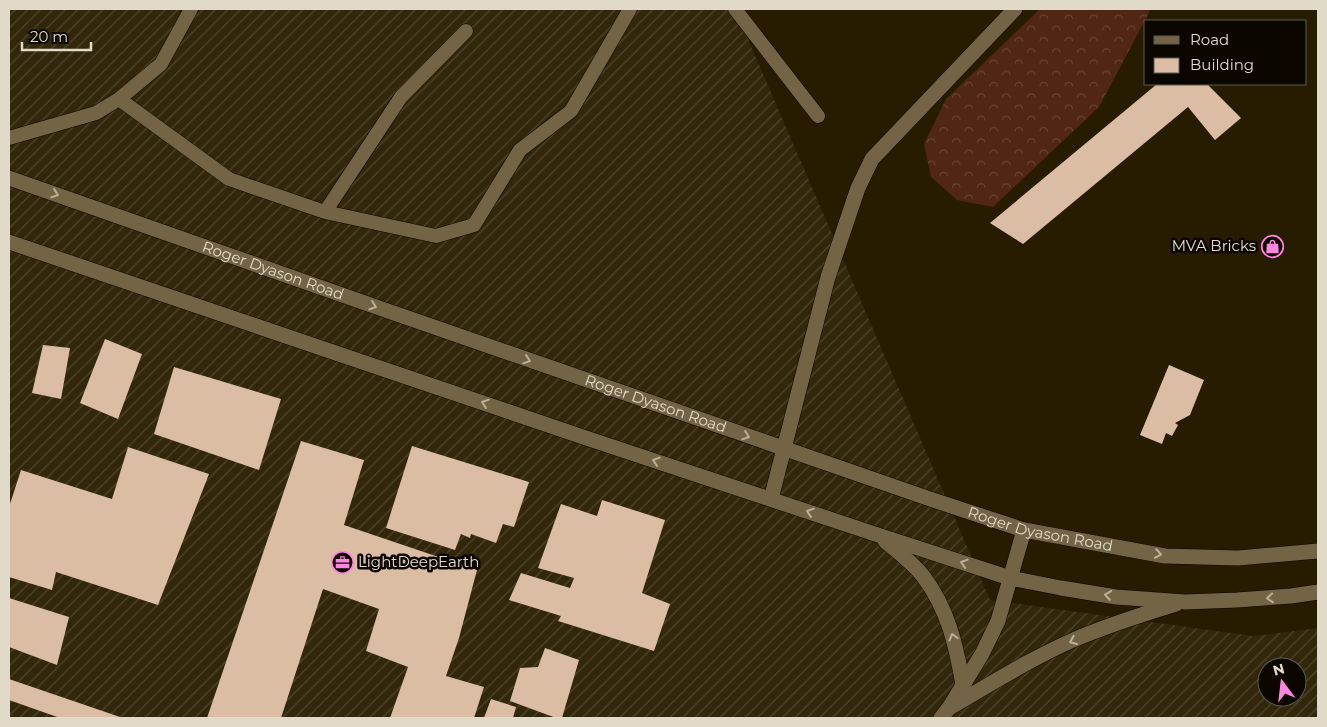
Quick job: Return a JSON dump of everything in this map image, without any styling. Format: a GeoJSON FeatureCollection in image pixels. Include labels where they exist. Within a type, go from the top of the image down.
{"type":"FeatureCollection","features":[{"type":"Feature","properties":{"kind":"main road"},"geometry":{"type":"LineString","coordinates":[[771,499],[828,277],[858,188],[872,159],[1015,9]]}},
{"type":"Feature","properties":{"kind":"main road","name":"Roger Dyason Road"},"geometry":{"type":"LineString","coordinates":[[9,178],[784,449],[1024,530],[1165,556],[1238,558],[1318,551]]}},
{"type":"Feature","properties":{"kind":"main road"},"geometry":{"type":"LineString","coordinates":[[9,242],[570,432],[1010,578],[1116,596],[1185,602],[1238,600],[1318,592]]}},
{"type":"Feature","properties":{"kind":"main road"},"geometry":{"type":"LineString","coordinates":[[945,713],[982,654],[998,621],[1024,530]]}},
{"type":"Feature","properties":{"kind":"main road"},"geometry":{"type":"LineString","coordinates":[[878,535],[910,562],[923,576],[940,604],[951,629],[958,654],[963,684]]}},
{"type":"Feature","properties":{"kind":"main road"},"geometry":{"type":"LineString","coordinates":[[945,713],[1021,666],[1070,642],[1112,624],[1185,602]]}},
{"type":"Feature","properties":{"kind":"lane"},"geometry":{"type":"LineString","coordinates":[[9,138],[96,113],[119,99],[161,64],[191,9]]}},
{"type":"Feature","properties":{"kind":"lane"},"geometry":{"type":"LineString","coordinates":[[119,99],[229,180],[325,212],[436,236],[474,225],[520,150],[571,111],[630,9]]}},
{"type":"Feature","properties":{"kind":"lane"},"geometry":{"type":"LineString","coordinates":[[735,9],[818,116]]}},
{"type":"Feature","properties":{"kind":"lane"},"geometry":{"type":"LineString","coordinates":[[325,212],[401,97],[466,31]]}},
{"type":"Feature","properties":{"kind":"shaded area"},"geometry":{"type":"Polygon","coordinates":[[[9,9],[735,9],[990,600],[1253,636],[1318,628],[1318,718],[9,718],[9,9]]]}},
{"type":"Feature","properties":{"kind":"green space"},"geometry":{"type":"Polygon","coordinates":[[[1040,9],[1151,9],[1099,107],[993,207],[957,200],[931,177],[924,144],[946,99],[1040,9]]]}},
{"type":"Feature","properties":{"kind":"building"},"geometry":{"type":"Polygon","coordinates":[[[1156,85],[1208,85],[1241,118],[1215,140],[1188,107],[1023,244],[990,223],[1156,85]]]}},
{"type":"Feature","properties":{"kind":"building"},"geometry":{"type":"Polygon","coordinates":[[[105,339],[142,354],[118,419],[80,403],[105,339]]]}},
{"type":"Feature","properties":{"kind":"building"},"geometry":{"type":"Polygon","coordinates":[[[43,345],[70,348],[61,399],[32,393],[43,345]]]}},
{"type":"Feature","properties":{"kind":"building"},"geometry":{"type":"Polygon","coordinates":[[[1169,365],[1204,380],[1190,415],[1175,423],[1178,425],[1172,436],[1166,433],[1162,444],[1140,435],[1169,365]]]}},
{"type":"Feature","properties":{"kind":"building"},"geometry":{"type":"Polygon","coordinates":[[[174,367],[281,399],[259,470],[154,434],[174,367]]]}},
{"type":"Feature","properties":{"kind":"building"},"geometry":{"type":"Polygon","coordinates":[[[301,441],[364,460],[344,525],[477,570],[459,638],[446,676],[484,687],[474,718],[390,718],[408,667],[366,651],[379,609],[323,589],[281,718],[207,718],[301,441]]]}},
{"type":"Feature","properties":{"kind":"building"},"geometry":{"type":"Polygon","coordinates":[[[412,446],[529,482],[514,527],[503,524],[496,543],[471,534],[470,538],[461,534],[455,550],[386,528],[412,446]]]}},
{"type":"Feature","properties":{"kind":"building"},"geometry":{"type":"Polygon","coordinates":[[[128,447],[209,474],[158,605],[56,572],[52,590],[9,577],[9,507],[21,470],[112,499],[128,447]]]}},
{"type":"Feature","properties":{"kind":"building"},"geometry":{"type":"Polygon","coordinates":[[[602,500],[665,520],[642,593],[670,604],[654,651],[558,621],[561,616],[509,600],[521,573],[570,588],[574,578],[538,568],[561,504],[597,516],[602,500]]]}},
{"type":"Feature","properties":{"kind":"building"},"geometry":{"type":"Polygon","coordinates":[[[9,598],[69,617],[57,665],[9,647],[9,598]]]}},
{"type":"Feature","properties":{"kind":"building"},"geometry":{"type":"Polygon","coordinates":[[[545,648],[579,660],[562,718],[556,718],[510,701],[520,668],[538,667],[545,648]]]}},
{"type":"Feature","properties":{"kind":"building"},"geometry":{"type":"Polygon","coordinates":[[[9,679],[123,718],[60,718],[9,700],[9,679]]]}},
{"type":"Feature","properties":{"kind":"building"},"geometry":{"type":"Polygon","coordinates":[[[491,699],[516,707],[513,718],[484,718],[491,699]]]}},
{"type":"Feature","properties":{"kind":"place","name":"MVA Bricks"},"geometry":{"type":"Point","coordinates":[1272,246]}},
{"type":"Feature","properties":{"kind":"place","name":"LightDeepEarth"},"geometry":{"type":"Point","coordinates":[342,562]}}]}
